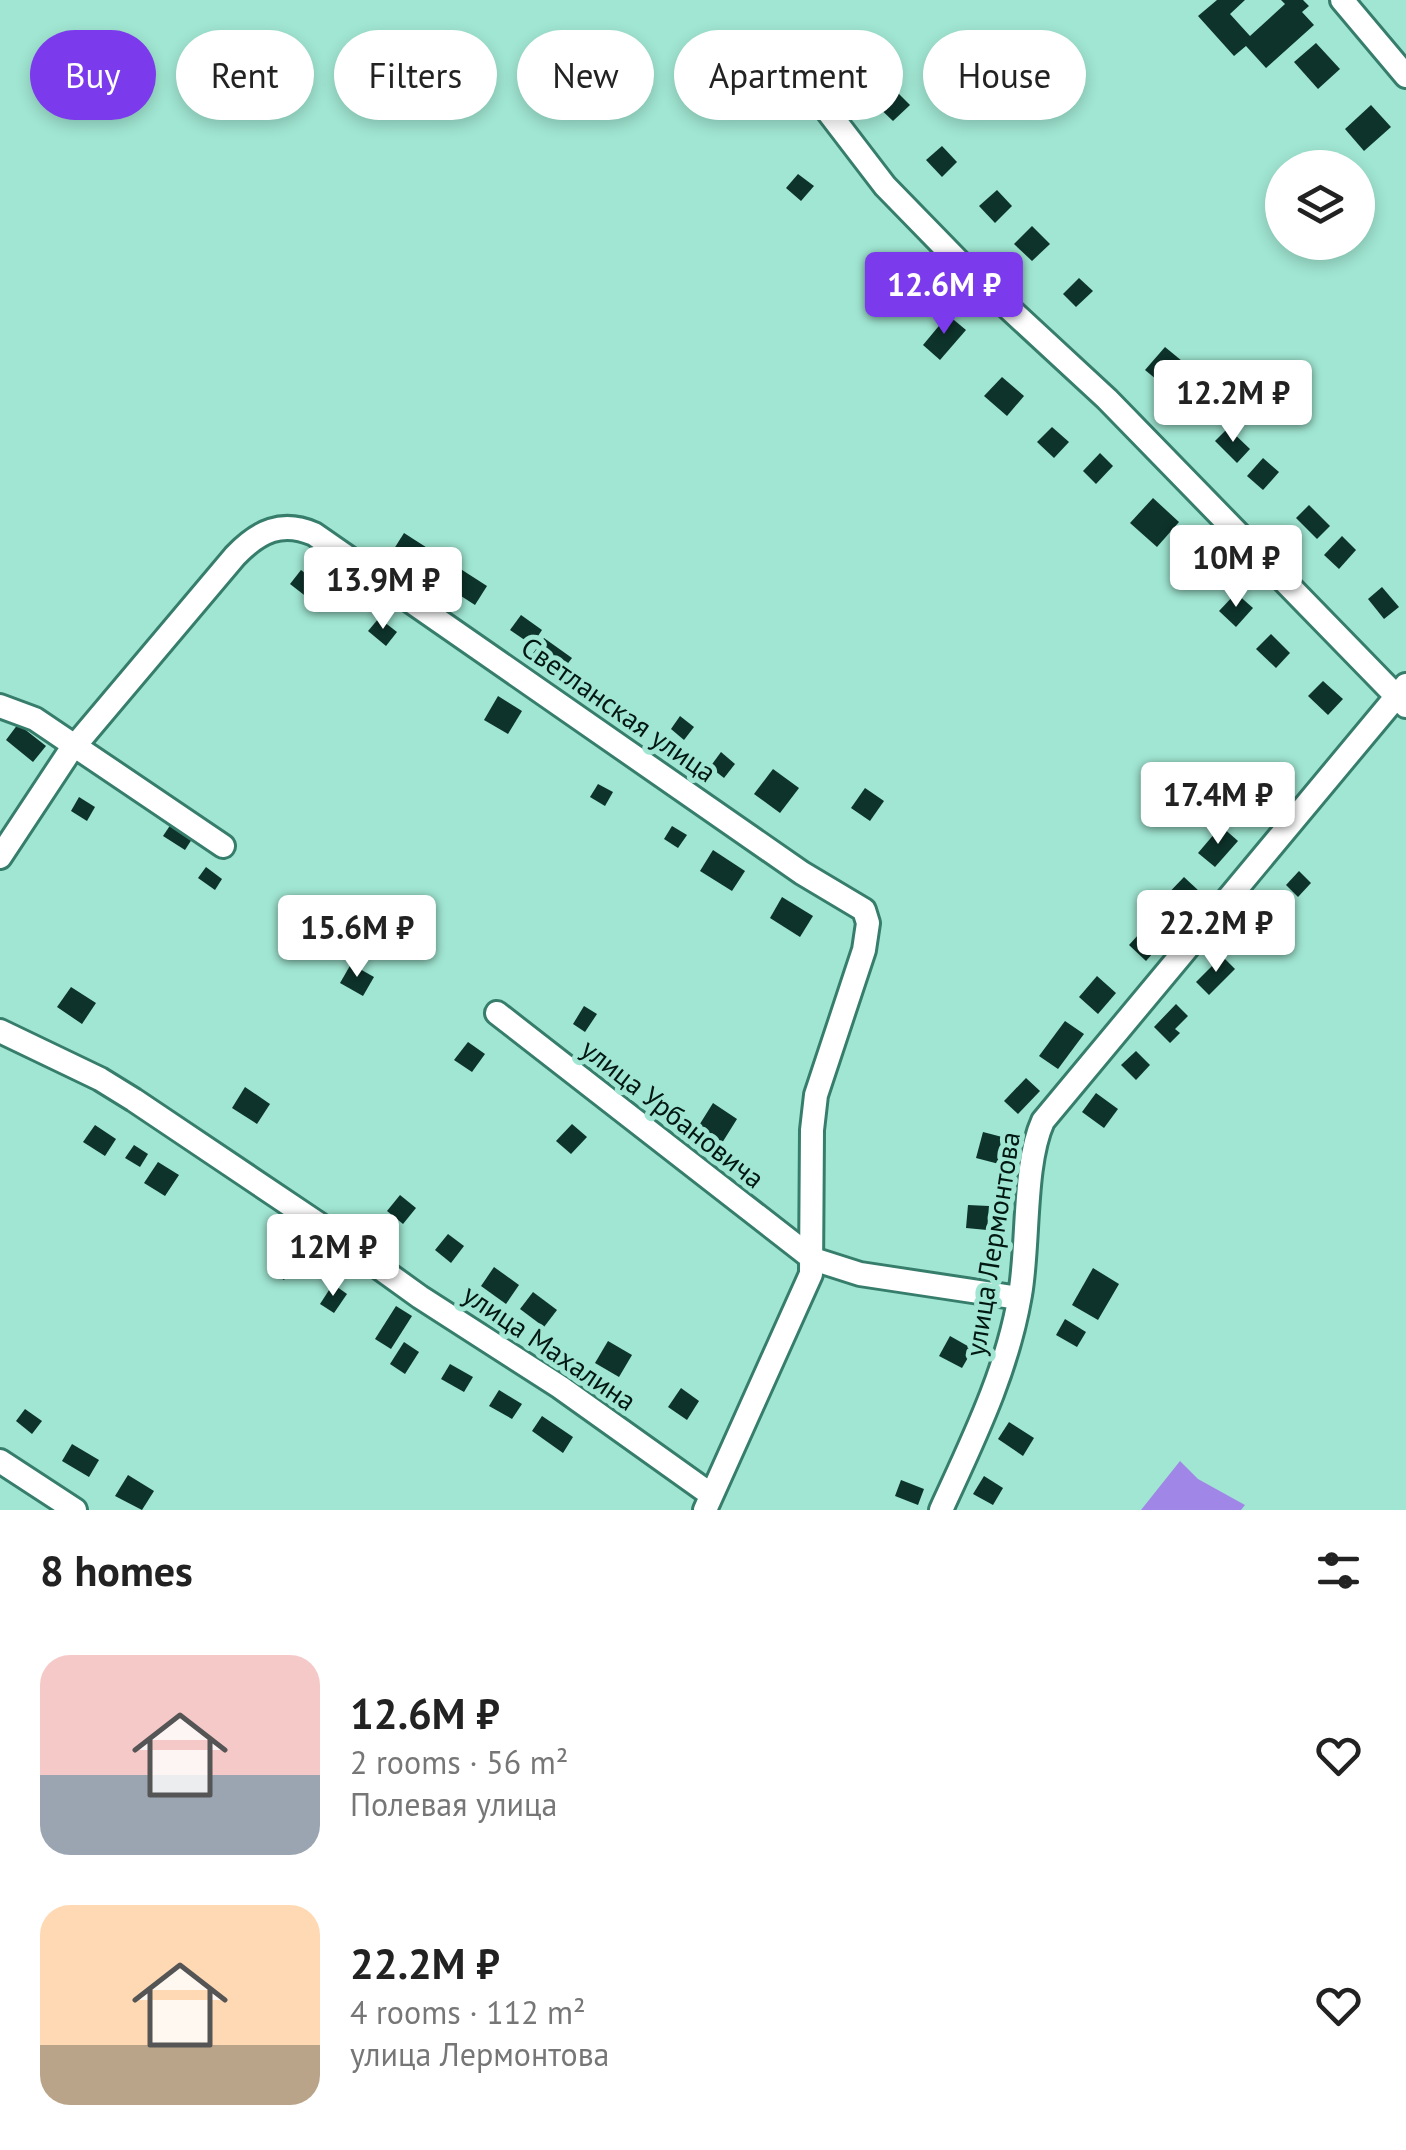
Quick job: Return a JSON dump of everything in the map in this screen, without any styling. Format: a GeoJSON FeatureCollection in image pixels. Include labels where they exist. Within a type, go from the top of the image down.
{"type":"FeatureCollection","features":[{"type":"Feature","properties":{"kind":"street"},"geometry":{"type":"LineString","coordinates":[[1342,0],[1406,76]]}},
{"type":"Feature","properties":{"kind":"street"},"geometry":{"type":"LineString","coordinates":[[834,120],[885,186],[960,264],[1107,399],[1403,696]]}},
{"type":"Feature","properties":{"kind":"street","name":"Светланская улица"},"geometry":{"type":"LineString","coordinates":[[0,857],[74,746],[235,556],[262,533],[280,526],[296,526],[314,534],[802,874],[857,904],[866,916],[864,950],[816,1095],[811,1170],[812,1259]]}},
{"type":"Feature","properties":{"kind":"street","name":"улица Лермонтова"},"geometry":{"type":"LineString","coordinates":[[941,1510],[1003,1370],[1020,1298],[1033,1154],[1044,1122],[1403,696]]}},
{"type":"Feature","properties":{"kind":"street"},"geometry":{"type":"LineString","coordinates":[[0,706],[35,719],[224,846]]}},
{"type":"Feature","properties":{"kind":"street","name":"улица Урбановича"},"geometry":{"type":"LineString","coordinates":[[497,1013],[812,1259]]}},
{"type":"Feature","properties":{"kind":"street","name":"улица Махалина"},"geometry":{"type":"LineString","coordinates":[[0,1031],[100,1079],[134,1100],[420,1297],[560,1387],[707,1502]]}},
{"type":"Feature","properties":{"kind":"street"},"geometry":{"type":"LineString","coordinates":[[707,1502],[807,1285],[812,1259],[860,1274],[1020,1298]]}},
{"type":"Feature","properties":{"kind":"street"},"geometry":{"type":"LineString","coordinates":[[0,1461],[74,1510]]}},
{"type":"Feature","properties":{"kind":"shaded area"},"geometry":{"type":"Polygon","coordinates":[[[1180,1461],[1198,1479],[1245,1505],[1241,1510],[1141,1510],[1180,1461]]]}},
{"type":"Feature","properties":{"kind":"building"},"geometry":{"type":"Polygon","coordinates":[[[1217,0],[1245,0],[1230,14],[1250,36],[1285,4],[1281,0],[1303,0],[1309,6],[1302,12],[1314,25],[1266,68],[1246,46],[1234,56],[1198,16],[1217,0]]]}},
{"type":"Feature","properties":{"kind":"building"},"geometry":{"type":"Polygon","coordinates":[[[1316,43],[1340,69],[1318,89],[1294,62],[1316,43]]]}},
{"type":"Feature","properties":{"kind":"building"},"geometry":{"type":"Polygon","coordinates":[[[1371,105],[1391,127],[1365,150],[1345,129],[1371,105]]]}},
{"type":"Feature","properties":{"kind":"building"},"geometry":{"type":"Polygon","coordinates":[[[942,146],[957,162],[942,177],[926,160],[942,146]]]}},
{"type":"Feature","properties":{"kind":"building"},"geometry":{"type":"Polygon","coordinates":[[[798,174],[814,186],[801,201],[786,188],[798,174]]]}},
{"type":"Feature","properties":{"kind":"building"},"geometry":{"type":"Polygon","coordinates":[[[997,190],[1012,206],[995,223],[979,206],[997,190]]]}},
{"type":"Feature","properties":{"kind":"building"},"geometry":{"type":"Polygon","coordinates":[[[1032,226],[1050,244],[1032,261],[1014,244],[1032,226]]]}},
{"type":"Feature","properties":{"kind":"building"},"geometry":{"type":"Polygon","coordinates":[[[904,270],[930,295],[914,311],[889,286],[904,270]]]}},
{"type":"Feature","properties":{"kind":"building"},"geometry":{"type":"Polygon","coordinates":[[[1079,278],[1093,291],[1076,307],[1063,294],[1079,278]]]}},
{"type":"Feature","properties":{"kind":"building"},"geometry":{"type":"Polygon","coordinates":[[[948,315],[966,330],[940,360],[923,345],[948,315]]]}},
{"type":"Feature","properties":{"kind":"building"},"geometry":{"type":"Polygon","coordinates":[[[1165,347],[1182,361],[1162,384],[1145,370],[1165,347]]]}},
{"type":"Feature","properties":{"kind":"building"},"geometry":{"type":"Polygon","coordinates":[[[1002,377],[1024,396],[1007,416],[984,396],[1002,377]]]}},
{"type":"Feature","properties":{"kind":"building"},"geometry":{"type":"Polygon","coordinates":[[[1052,427],[1069,442],[1054,458],[1037,442],[1052,427]]]}},
{"type":"Feature","properties":{"kind":"building"},"geometry":{"type":"Polygon","coordinates":[[[1228,428],[1250,449],[1237,463],[1215,441],[1228,428]]]}},
{"type":"Feature","properties":{"kind":"building"},"geometry":{"type":"Polygon","coordinates":[[[1100,453],[1113,466],[1096,484],[1083,471],[1100,453]]]}},
{"type":"Feature","properties":{"kind":"building"},"geometry":{"type":"Polygon","coordinates":[[[1263,458],[1279,472],[1263,490],[1247,476],[1263,458]]]}},
{"type":"Feature","properties":{"kind":"building"},"geometry":{"type":"Polygon","coordinates":[[[1153,498],[1179,522],[1157,547],[1130,523],[1153,498]]]}},
{"type":"Feature","properties":{"kind":"building"},"geometry":{"type":"Polygon","coordinates":[[[1309,505],[1330,526],[1317,539],[1296,518],[1309,505]]]}},
{"type":"Feature","properties":{"kind":"building"},"geometry":{"type":"Polygon","coordinates":[[[404,533],[432,551],[420,570],[392,552],[404,533]]]}},
{"type":"Feature","properties":{"kind":"building"},"geometry":{"type":"Polygon","coordinates":[[[1342,536],[1356,550],[1339,569],[1324,555],[1342,536]]]}},
{"type":"Feature","properties":{"kind":"building"},"geometry":{"type":"Polygon","coordinates":[[[1191,555],[1207,572],[1192,586],[1176,569],[1191,555]]]}},
{"type":"Feature","properties":{"kind":"building"},"geometry":{"type":"Polygon","coordinates":[[[459,568],[487,586],[475,605],[447,587],[459,568]]]}},
{"type":"Feature","properties":{"kind":"building"},"geometry":{"type":"Polygon","coordinates":[[[301,570],[319,584],[308,598],[290,584],[301,570]]]}},
{"type":"Feature","properties":{"kind":"building"},"geometry":{"type":"Polygon","coordinates":[[[1382,587],[1399,607],[1384,619],[1368,599],[1382,587]]]}},
{"type":"Feature","properties":{"kind":"building"},"geometry":{"type":"Polygon","coordinates":[[[1236,593],[1253,608],[1236,627],[1219,611],[1236,593]]]}},
{"type":"Feature","properties":{"kind":"building"},"geometry":{"type":"Polygon","coordinates":[[[521,615],[542,630],[532,645],[510,630],[521,615]]]}},
{"type":"Feature","properties":{"kind":"building"},"geometry":{"type":"Polygon","coordinates":[[[379,618],[397,632],[386,646],[368,631],[379,618]]]}},
{"type":"Feature","properties":{"kind":"building"},"geometry":{"type":"Polygon","coordinates":[[[1271,634],[1290,653],[1276,668],[1256,649],[1271,634]]]}},
{"type":"Feature","properties":{"kind":"building"},"geometry":{"type":"Polygon","coordinates":[[[544,638],[572,658],[559,675],[531,656],[544,638]]]}},
{"type":"Feature","properties":{"kind":"building"},"geometry":{"type":"Polygon","coordinates":[[[1323,681],[1343,699],[1328,715],[1308,696],[1323,681]]]}},
{"type":"Feature","properties":{"kind":"building"},"geometry":{"type":"Polygon","coordinates":[[[498,696],[522,711],[508,734],[484,720],[498,696]]]}},
{"type":"Feature","properties":{"kind":"building"},"geometry":{"type":"Polygon","coordinates":[[[680,716],[694,727],[684,740],[671,729],[680,716]]]}},
{"type":"Feature","properties":{"kind":"building"},"geometry":{"type":"Polygon","coordinates":[[[18,724],[46,746],[33,762],[6,740],[18,724]]]}},
{"type":"Feature","properties":{"kind":"building"},"geometry":{"type":"Polygon","coordinates":[[[721,752],[735,764],[724,778],[710,767],[721,752]]]}},
{"type":"Feature","properties":{"kind":"building"},"geometry":{"type":"Polygon","coordinates":[[[773,769],[799,788],[780,813],[754,794],[773,769]]]}},
{"type":"Feature","properties":{"kind":"building"},"geometry":{"type":"Polygon","coordinates":[[[1265,780],[1284,795],[1261,824],[1242,809],[1265,780]]]}},
{"type":"Feature","properties":{"kind":"building"},"geometry":{"type":"Polygon","coordinates":[[[598,784],[613,792],[605,806],[590,797],[598,784]]]}},
{"type":"Feature","properties":{"kind":"building"},"geometry":{"type":"Polygon","coordinates":[[[865,788],[884,801],[870,821],[851,808],[865,788]]]}},
{"type":"Feature","properties":{"kind":"building"},"geometry":{"type":"Polygon","coordinates":[[[79,797],[95,807],[87,821],[71,811],[79,797]]]}},
{"type":"Feature","properties":{"kind":"building"},"geometry":{"type":"Polygon","coordinates":[[[173,821],[194,836],[185,850],[163,836],[173,821]]]}},
{"type":"Feature","properties":{"kind":"building"},"geometry":{"type":"Polygon","coordinates":[[[672,826],[687,835],[678,848],[664,839],[672,826]]]}},
{"type":"Feature","properties":{"kind":"building"},"geometry":{"type":"Polygon","coordinates":[[[1221,826],[1238,841],[1215,867],[1198,853],[1221,826]]]}},
{"type":"Feature","properties":{"kind":"building"},"geometry":{"type":"Polygon","coordinates":[[[713,850],[745,871],[732,891],[700,871],[713,850]]]}},
{"type":"Feature","properties":{"kind":"building"},"geometry":{"type":"Polygon","coordinates":[[[206,867],[222,879],[215,890],[198,878],[206,867]]]}},
{"type":"Feature","properties":{"kind":"building"},"geometry":{"type":"Polygon","coordinates":[[[1299,871],[1311,883],[1298,897],[1286,885],[1299,871]]]}},
{"type":"Feature","properties":{"kind":"building"},"geometry":{"type":"Polygon","coordinates":[[[1184,877],[1200,892],[1177,918],[1160,902],[1184,877]]]}},
{"type":"Feature","properties":{"kind":"building"},"geometry":{"type":"Polygon","coordinates":[[[782,897],[813,916],[800,937],[770,918],[782,897]]]}},
{"type":"Feature","properties":{"kind":"building"},"geometry":{"type":"Polygon","coordinates":[[[1263,903],[1278,919],[1260,937],[1245,921],[1263,903]]]}},
{"type":"Feature","properties":{"kind":"building"},"geometry":{"type":"Polygon","coordinates":[[[1149,923],[1166,938],[1146,961],[1129,945],[1149,923]]]}},
{"type":"Feature","properties":{"kind":"building"},"geometry":{"type":"Polygon","coordinates":[[[1222,956],[1235,969],[1209,995],[1196,982],[1222,956]]]}},
{"type":"Feature","properties":{"kind":"building"},"geometry":{"type":"Polygon","coordinates":[[[351,964],[374,977],[363,996],[340,983],[351,964]]]}},
{"type":"Feature","properties":{"kind":"building"},"geometry":{"type":"Polygon","coordinates":[[[1097,976],[1116,993],[1098,1014],[1079,997],[1097,976]]]}},
{"type":"Feature","properties":{"kind":"building"},"geometry":{"type":"Polygon","coordinates":[[[71,987],[96,1003],[82,1024],[57,1007],[71,987]]]}},
{"type":"Feature","properties":{"kind":"building"},"geometry":{"type":"Polygon","coordinates":[[[1176,1004],[1188,1016],[1175,1029],[1180,1033],[1170,1043],[1154,1027],[1176,1004]]]}},
{"type":"Feature","properties":{"kind":"building"},"geometry":{"type":"Polygon","coordinates":[[[584,1006],[597,1014],[585,1032],[573,1024],[584,1006]]]}},
{"type":"Feature","properties":{"kind":"building"},"geometry":{"type":"Polygon","coordinates":[[[1065,1021],[1084,1034],[1058,1069],[1039,1056],[1065,1021]]]}},
{"type":"Feature","properties":{"kind":"building"},"geometry":{"type":"Polygon","coordinates":[[[468,1042],[485,1054],[472,1072],[454,1060],[468,1042]]]}},
{"type":"Feature","properties":{"kind":"building"},"geometry":{"type":"Polygon","coordinates":[[[1136,1051],[1150,1065],[1136,1080],[1121,1065],[1136,1051]]]}},
{"type":"Feature","properties":{"kind":"building"},"geometry":{"type":"Polygon","coordinates":[[[1026,1078],[1040,1091],[1018,1114],[1004,1101],[1026,1078]]]}},
{"type":"Feature","properties":{"kind":"building"},"geometry":{"type":"Polygon","coordinates":[[[245,1087],[270,1104],[257,1124],[232,1108],[245,1087]]]}},
{"type":"Feature","properties":{"kind":"building"},"geometry":{"type":"Polygon","coordinates":[[[1096,1093],[1118,1109],[1104,1128],[1082,1112],[1096,1093]]]}},
{"type":"Feature","properties":{"kind":"building"},"geometry":{"type":"Polygon","coordinates":[[[713,1103],[737,1119],[722,1143],[698,1127],[713,1103]]]}},
{"type":"Feature","properties":{"kind":"building"},"geometry":{"type":"Polygon","coordinates":[[[572,1124],[587,1137],[571,1154],[556,1141],[572,1124]]]}},
{"type":"Feature","properties":{"kind":"building"},"geometry":{"type":"Polygon","coordinates":[[[95,1125],[116,1139],[105,1156],[83,1142],[95,1125]]]}},
{"type":"Feature","properties":{"kind":"building"},"geometry":{"type":"Polygon","coordinates":[[[983,1132],[1006,1138],[999,1164],[976,1158],[983,1132]]]}},
{"type":"Feature","properties":{"kind":"building"},"geometry":{"type":"Polygon","coordinates":[[[134,1145],[148,1154],[140,1167],[125,1158],[134,1145]]]}},
{"type":"Feature","properties":{"kind":"building"},"geometry":{"type":"Polygon","coordinates":[[[158,1162],[179,1175],[165,1196],[144,1183],[158,1162]]]}},
{"type":"Feature","properties":{"kind":"building"},"geometry":{"type":"Polygon","coordinates":[[[400,1195],[416,1208],[403,1224],[387,1211],[400,1195]]]}},
{"type":"Feature","properties":{"kind":"building"},"geometry":{"type":"Polygon","coordinates":[[[968,1205],[989,1206],[987,1230],[966,1228],[968,1205]]]}},
{"type":"Feature","properties":{"kind":"building"},"geometry":{"type":"Polygon","coordinates":[[[448,1234],[464,1246],[451,1263],[435,1250],[448,1234]]]}},
{"type":"Feature","properties":{"kind":"building"},"geometry":{"type":"Polygon","coordinates":[[[279,1252],[295,1262],[284,1280],[268,1270],[279,1252]]]}},
{"type":"Feature","properties":{"kind":"building"},"geometry":{"type":"Polygon","coordinates":[[[494,1267],[519,1285],[506,1304],[481,1286],[494,1267]]]}},
{"type":"Feature","properties":{"kind":"building"},"geometry":{"type":"Polygon","coordinates":[[[1093,1268],[1119,1284],[1098,1320],[1072,1305],[1093,1268]]]}},
{"type":"Feature","properties":{"kind":"building"},"geometry":{"type":"Polygon","coordinates":[[[333,1284],[347,1294],[334,1313],[320,1304],[333,1284]]]}},
{"type":"Feature","properties":{"kind":"building"},"geometry":{"type":"Polygon","coordinates":[[[533,1292],[557,1310],[544,1327],[520,1309],[533,1292]]]}},
{"type":"Feature","properties":{"kind":"building"},"geometry":{"type":"Polygon","coordinates":[[[396,1306],[412,1316],[391,1349],[375,1339],[396,1306]]]}},
{"type":"Feature","properties":{"kind":"building"},"geometry":{"type":"Polygon","coordinates":[[[1065,1319],[1086,1332],[1077,1347],[1056,1335],[1065,1319]]]}},
{"type":"Feature","properties":{"kind":"building"},"geometry":{"type":"Polygon","coordinates":[[[950,1336],[973,1349],[962,1368],[939,1356],[950,1336]]]}},
{"type":"Feature","properties":{"kind":"building"},"geometry":{"type":"Polygon","coordinates":[[[608,1341],[632,1355],[619,1377],[595,1363],[608,1341]]]}},
{"type":"Feature","properties":{"kind":"building"},"geometry":{"type":"Polygon","coordinates":[[[404,1342],[419,1352],[405,1374],[390,1364],[404,1342]]]}},
{"type":"Feature","properties":{"kind":"building"},"geometry":{"type":"Polygon","coordinates":[[[450,1364],[473,1377],[464,1392],[441,1379],[450,1364]]]}},
{"type":"Feature","properties":{"kind":"building"},"geometry":{"type":"Polygon","coordinates":[[[681,1388],[699,1401],[687,1420],[668,1407],[681,1388]]]}},
{"type":"Feature","properties":{"kind":"building"},"geometry":{"type":"Polygon","coordinates":[[[499,1390],[522,1404],[512,1419],[489,1406],[499,1390]]]}},
{"type":"Feature","properties":{"kind":"building"},"geometry":{"type":"Polygon","coordinates":[[[25,1409],[42,1421],[32,1434],[16,1421],[25,1409]]]}},
{"type":"Feature","properties":{"kind":"building"},"geometry":{"type":"Polygon","coordinates":[[[542,1416],[573,1437],[563,1453],[532,1431],[542,1416]]]}},
{"type":"Feature","properties":{"kind":"building"},"geometry":{"type":"Polygon","coordinates":[[[1009,1422],[1034,1438],[1023,1456],[998,1439],[1009,1422]]]}},
{"type":"Feature","properties":{"kind":"building"},"geometry":{"type":"Polygon","coordinates":[[[72,1444],[99,1460],[89,1477],[62,1461],[72,1444]]]}},
{"type":"Feature","properties":{"kind":"building"},"geometry":{"type":"Polygon","coordinates":[[[128,1475],[154,1491],[142,1510],[115,1496],[128,1475]]]}},
{"type":"Feature","properties":{"kind":"building"},"geometry":{"type":"Polygon","coordinates":[[[984,1476],[1003,1488],[993,1505],[973,1494],[984,1476]]]}},
{"type":"Feature","properties":{"kind":"building"},"geometry":{"type":"Polygon","coordinates":[[[901,1480],[924,1489],[918,1505],[895,1496],[901,1480]]]}}]}
